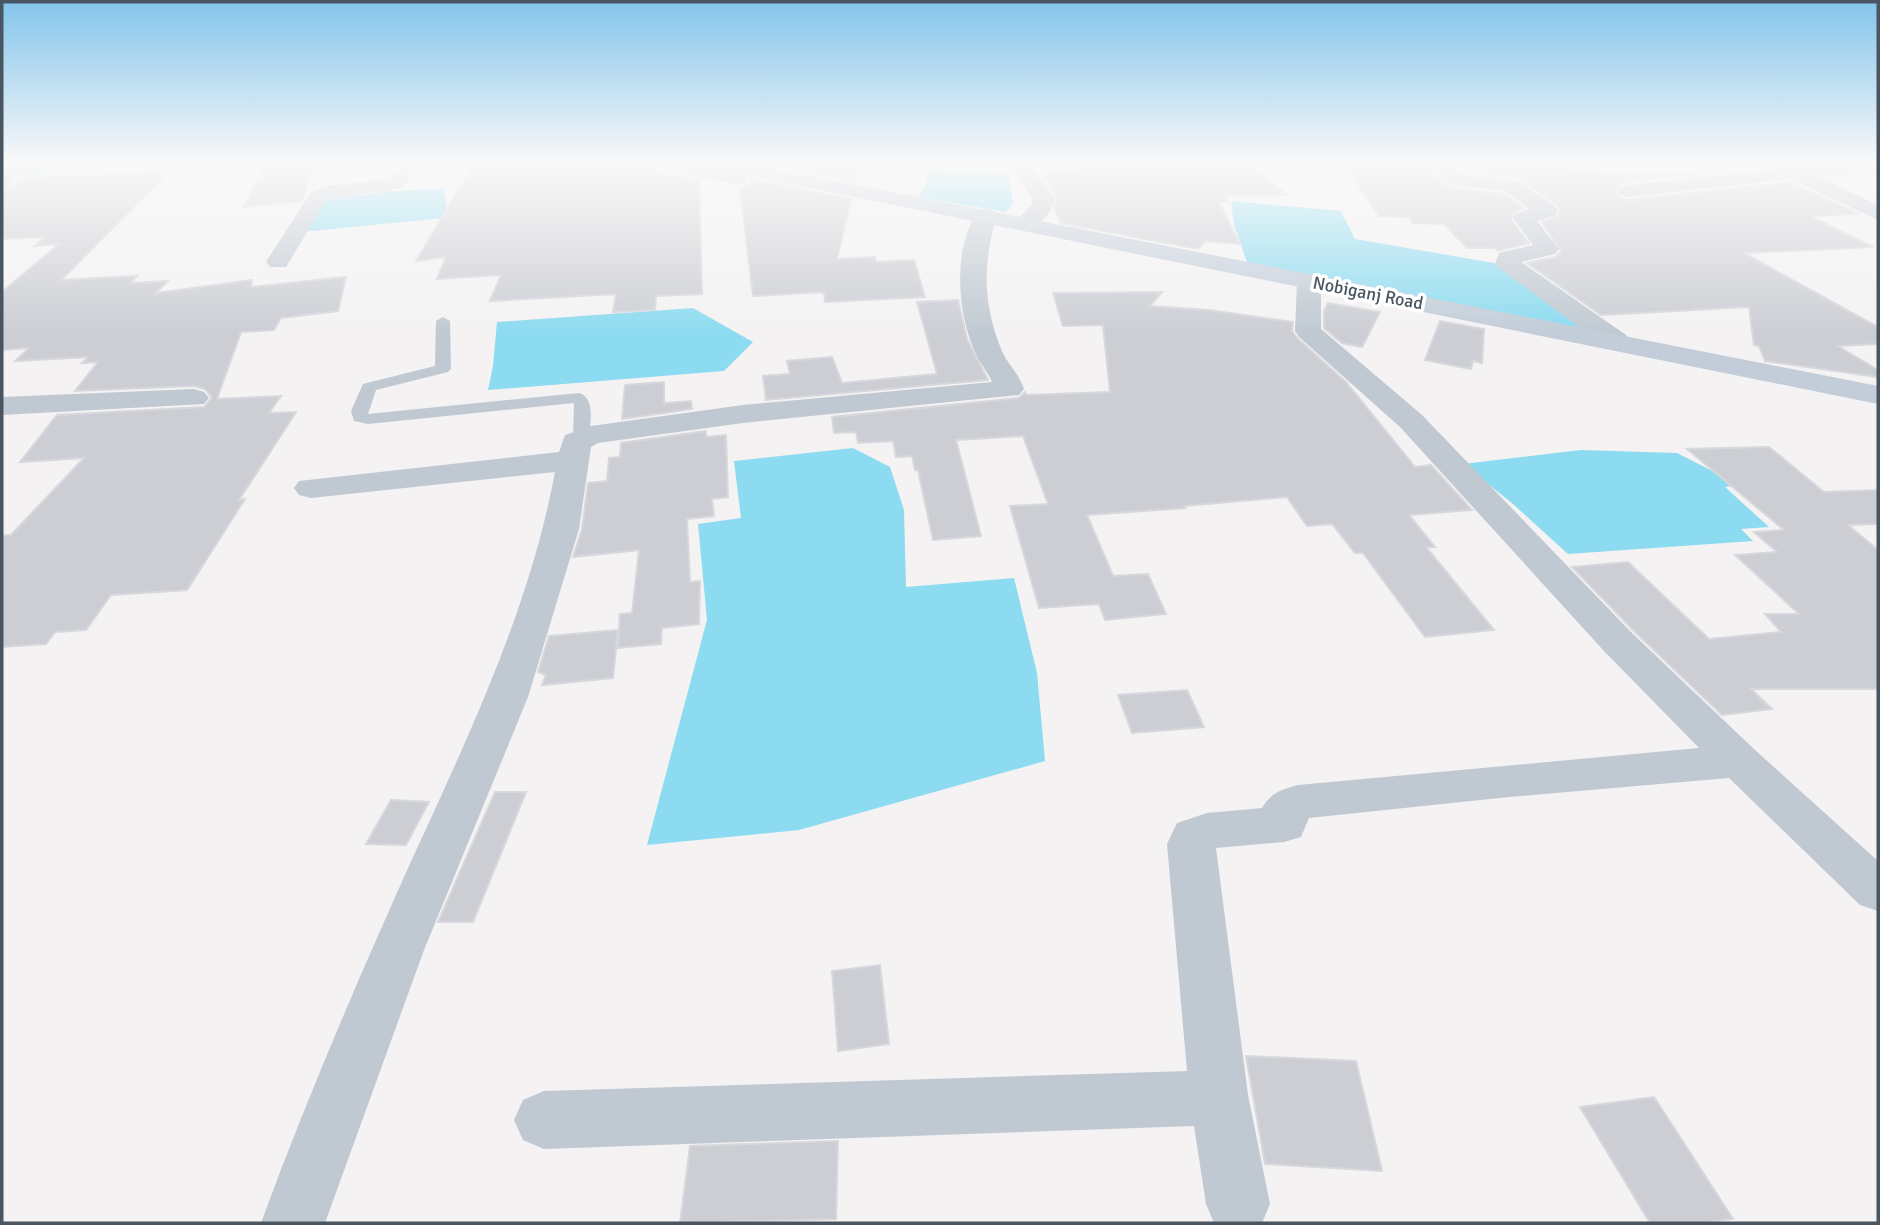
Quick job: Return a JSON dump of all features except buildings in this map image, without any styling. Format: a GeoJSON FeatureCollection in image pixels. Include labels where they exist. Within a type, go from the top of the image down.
{"type":"FeatureCollection","features":[{"type":"Feature","properties":{"kind":"main road","name":"Nobiganj Road"},"geometry":{"type":"LineString","coordinates":[[1005,220],[1878,395]]}},
{"type":"Feature","properties":{"kind":"main road","name":"Nobiganj Road"},"geometry":{"type":"LineString","coordinates":[[1751,369],[1791,388],[1878,413]]}},
{"type":"Feature","properties":{"kind":"street"},"geometry":{"type":"LineString","coordinates":[[278,261],[303,220]]}},
{"type":"Feature","properties":{"kind":"street"},"geometry":{"type":"LineString","coordinates":[[311,488],[577,449],[743,414],[1009,389],[988,353],[972,290],[975,243],[1004,220]]}},
{"type":"Feature","properties":{"kind":"street"},"geometry":{"type":"LineString","coordinates":[[1526,220],[1546,249],[1507,258],[1507,263],[1616,341]]}},
{"type":"Feature","properties":{"kind":"street"},"geometry":{"type":"LineString","coordinates":[[1309,282],[1308,331],[1411,421],[1618,642],[1739,761],[1878,891]]}},
{"type":"Feature","properties":{"kind":"street"},"geometry":{"type":"LineString","coordinates":[[2,405],[194,398]]}},
{"type":"Feature","properties":{"kind":"street"},"geometry":{"type":"LineString","coordinates":[[293,1223],[398,950],[507,697],[562,529],[577,449]]}},
{"type":"Feature","properties":{"kind":"street"},"geometry":{"type":"LineString","coordinates":[[1238,1203],[1219,1095],[1191,844],[1194,836],[1207,831],[1283,824],[1284,811],[1298,802],[1509,780],[1739,761]]}},
{"type":"Feature","properties":{"kind":"street"},"geometry":{"type":"LineString","coordinates":[[544,1120],[1160,1100],[1219,1095]]}},
{"type":"Feature","properties":{"kind":"lane"},"geometry":{"type":"LineString","coordinates":[[443,321],[443,369],[369,387],[359,411],[360,417],[368,419],[579,398],[582,402],[577,449]]}},
{"type":"Feature","properties":{"kind":"water"},"geometry":{"type":"Polygon","coordinates":[[[308,220],[421,220],[302,232],[308,220]]]}},
{"type":"Feature","properties":{"kind":"water"},"geometry":{"type":"Polygon","coordinates":[[[1233,220],[1346,220],[1355,239],[1494,263],[1590,334],[1248,265],[1233,220]]]}},
{"type":"Feature","properties":{"kind":"water"},"geometry":{"type":"Polygon","coordinates":[[[693,308],[753,342],[724,371],[488,390],[497,322],[693,308]]]}},
{"type":"Feature","properties":{"kind":"water"},"geometry":{"type":"Polygon","coordinates":[[[853,448],[890,467],[904,510],[906,587],[1014,578],[1037,673],[1045,761],[799,830],[647,845],[707,620],[698,524],[741,518],[734,461],[853,448]]]}},
{"type":"Feature","properties":{"kind":"water"},"geometry":{"type":"Polygon","coordinates":[[[1581,450],[1677,453],[1740,485],[1725,487],[1769,527],[1741,529],[1753,541],[1568,554],[1513,504],[1463,464],[1581,450]]]}}]}
